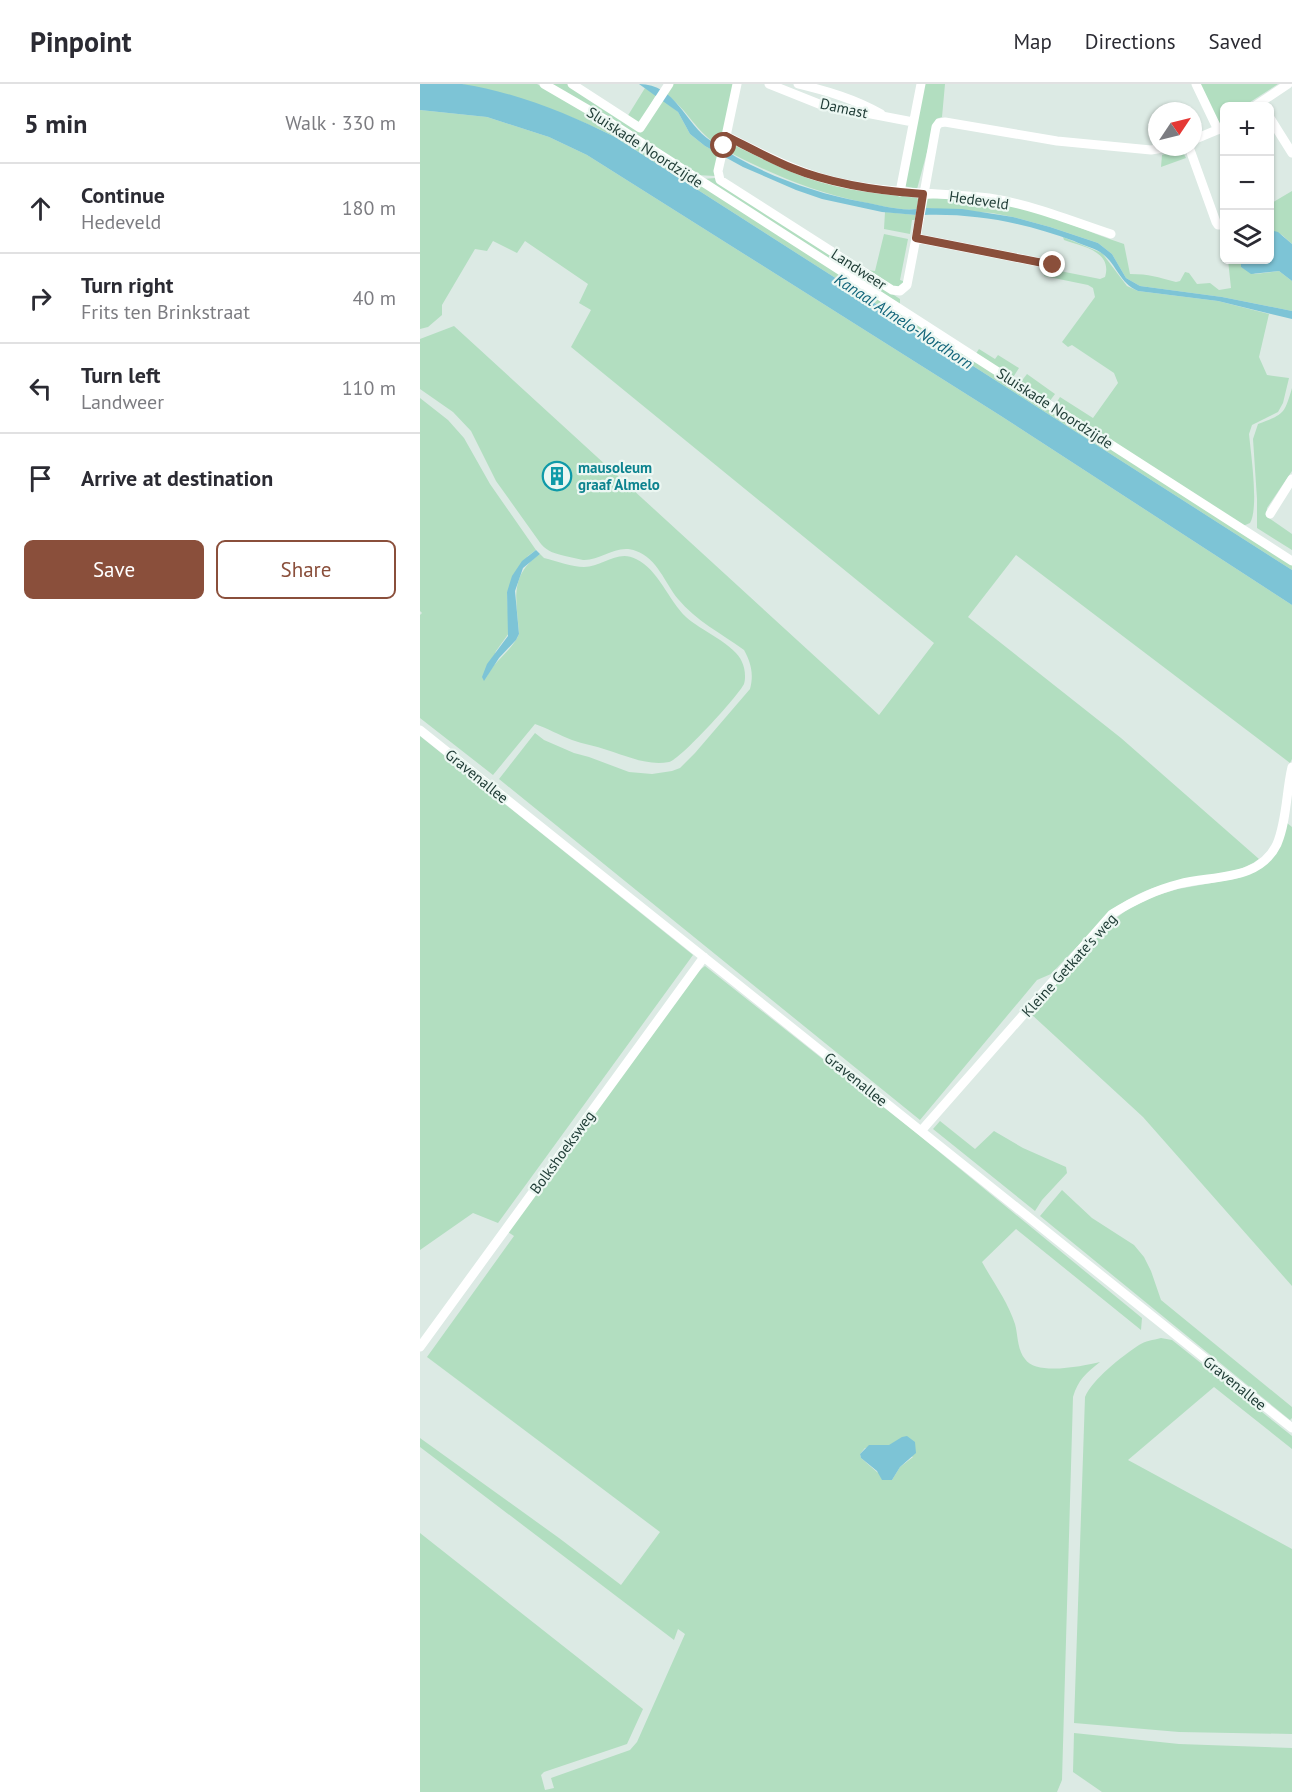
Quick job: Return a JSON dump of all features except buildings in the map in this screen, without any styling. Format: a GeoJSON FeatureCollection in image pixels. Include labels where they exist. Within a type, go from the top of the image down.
{"type":"FeatureCollection","features":[{"type":"Feature","properties":{"kind":"street","name":"Sluiskade Noordzijde"},"geometry":{"type":"LineString","coordinates":[[543,84],[594,112],[1292,561]]}},
{"type":"Feature","properties":{"kind":"street"},"geometry":{"type":"LineString","coordinates":[[560,94],[567,84]]}},
{"type":"Feature","properties":{"kind":"street"},"geometry":{"type":"LineString","coordinates":[[572,84],[640,129]]}},
{"type":"Feature","properties":{"kind":"street"},"geometry":{"type":"LineString","coordinates":[[725,141],[737,84]]}},
{"type":"Feature","properties":{"kind":"street","name":"Damast"},"geometry":{"type":"LineString","coordinates":[[769,84],[819,104],[913,122]]}},
{"type":"Feature","properties":{"kind":"street","name":"Damast"},"geometry":{"type":"LineString","coordinates":[[798,84],[865,104],[886,116]]}},
{"type":"Feature","properties":{"kind":"street"},"geometry":{"type":"LineString","coordinates":[[900,192],[921,84]]}},
{"type":"Feature","properties":{"kind":"street"},"geometry":{"type":"LineString","coordinates":[[1196,84],[1220,127]]}},
{"type":"Feature","properties":{"kind":"street"},"geometry":{"type":"LineString","coordinates":[[1264,102],[1288,84]]}},
{"type":"Feature","properties":{"kind":"street"},"geometry":{"type":"LineString","coordinates":[[634,138],[668,85]]}},
{"type":"Feature","properties":{"kind":"street"},"geometry":{"type":"LineString","coordinates":[[1053,265],[916,238],[939,123],[945,122],[1057,141],[1148,150]]}},
{"type":"Feature","properties":{"kind":"street"},"geometry":{"type":"LineString","coordinates":[[1274,126],[1292,153]]}},
{"type":"Feature","properties":{"kind":"street"},"geometry":{"type":"LineString","coordinates":[[1202,136],[1220,129]]}},
{"type":"Feature","properties":{"kind":"street","name":"Landweer"},"geometry":{"type":"LineString","coordinates":[[725,141],[719,176],[722,182],[892,290],[900,291],[907,285],[916,238]]}},
{"type":"Feature","properties":{"kind":"street","name":"Hedeveld"},"geometry":{"type":"LineString","coordinates":[[725,141],[823,179],[872,189],[992,199],[1043,212],[1111,234]]}},
{"type":"Feature","properties":{"kind":"street"},"geometry":{"type":"LineString","coordinates":[[1192,156],[1216,222],[1220,224]]}},
{"type":"Feature","properties":{"kind":"street"},"geometry":{"type":"LineString","coordinates":[[1270,514],[1292,479]]}},
{"type":"Feature","properties":{"kind":"street","name":"Gravenallee"},"geometry":{"type":"LineString","coordinates":[[420,730],[1292,1428]]}},
{"type":"Feature","properties":{"kind":"street","name":"Kleine Getkate's weg"},"geometry":{"type":"LineString","coordinates":[[921,1131],[1112,914],[1154,892],[1180,884],[1238,876],[1269,856],[1277,843],[1282,826],[1292,767]]}},
{"type":"Feature","properties":{"kind":"street","name":"Bolkshoeksweg"},"geometry":{"type":"LineString","coordinates":[[420,1347],[704,957]]}},
{"type":"Feature","properties":{"kind":"green space"},"geometry":{"type":"Polygon","coordinates":[[[460,84],[537,84],[585,111],[1292,564],[1292,570],[615,137],[539,105],[460,84]]]}},
{"type":"Feature","properties":{"kind":"green space"},"geometry":{"type":"Polygon","coordinates":[[[548,84],[569,84],[641,130],[662,99],[678,112],[690,134],[718,153],[715,176],[696,175],[548,84]]]}},
{"type":"Feature","properties":{"kind":"green space"},"geometry":{"type":"Polygon","coordinates":[[[672,84],[734,84],[720,147],[711,141],[681,107],[666,94],[672,84]]]}},
{"type":"Feature","properties":{"kind":"green space"},"geometry":{"type":"Polygon","coordinates":[[[924,84],[945,84],[942,117],[936,119],[917,189],[904,186],[924,84]]]}},
{"type":"Feature","properties":{"kind":"green space"},"geometry":{"type":"Polygon","coordinates":[[[1199,84],[1278,84],[1250,102],[1220,102],[1219,123],[1199,84]]]}},
{"type":"Feature","properties":{"kind":"green space"},"geometry":{"type":"Polygon","coordinates":[[[645,88],[656,95],[640,123],[627,117],[645,88]]]}},
{"type":"Feature","properties":{"kind":"green space"},"geometry":{"type":"Polygon","coordinates":[[[420,110],[487,117],[549,137],[587,155],[1001,416],[1292,605],[1292,759],[1290,763],[1016,555],[968,617],[1121,738],[1259,859],[1235,871],[1150,889],[1132,897],[1111,911],[1051,974],[1037,980],[920,1120],[499,779],[535,733],[544,740],[574,753],[629,772],[652,774],[680,768],[750,689],[752,673],[744,650],[685,607],[655,565],[643,554],[622,549],[590,560],[583,560],[554,553],[541,544],[496,481],[471,431],[453,412],[420,389],[420,339],[454,326],[879,715],[934,643],[571,347],[591,310],[579,303],[588,284],[525,241],[517,253],[493,241],[487,251],[475,249],[442,305],[442,315],[428,327],[420,329],[420,110]]]}},
{"type":"Feature","properties":{"kind":"green space"},"geometry":{"type":"Polygon","coordinates":[[[728,141],[850,189],[917,198],[917,209],[882,206],[844,198],[809,187],[775,174],[725,150],[728,141]]]}},
{"type":"Feature","properties":{"kind":"green space"},"geometry":{"type":"Polygon","coordinates":[[[1162,156],[1185,156],[1186,158],[1161,167],[1162,156]]]}},
{"type":"Feature","properties":{"kind":"green space"},"geometry":{"type":"Polygon","coordinates":[[[716,178],[900,299],[900,304],[702,179],[716,178]]]}},
{"type":"Feature","properties":{"kind":"green space"},"geometry":{"type":"Polygon","coordinates":[[[1292,191],[1292,244],[1274,232],[1274,202],[1292,191]]]}},
{"type":"Feature","properties":{"kind":"green space"},"geometry":{"type":"Polygon","coordinates":[[[927,199],[990,203],[1024,209],[1124,244],[1130,274],[1148,275],[1176,282],[1180,281],[1185,272],[1189,273],[1197,284],[1210,283],[1219,290],[1231,288],[1228,264],[1241,264],[1241,267],[1255,274],[1279,271],[1292,281],[1292,311],[1222,297],[1140,286],[1126,278],[1112,254],[1098,243],[1013,217],[992,213],[925,208],[927,199]]]}},
{"type":"Feature","properties":{"kind":"green space"},"geometry":{"type":"Polygon","coordinates":[[[885,212],[916,215],[915,220],[912,220],[910,234],[884,229],[885,212]]]}},
{"type":"Feature","properties":{"kind":"green space"},"geometry":{"type":"Polygon","coordinates":[[[884,234],[908,239],[900,280],[903,283],[896,288],[867,270],[875,271],[884,234]]]}},
{"type":"Feature","properties":{"kind":"green space"},"geometry":{"type":"Polygon","coordinates":[[[1063,237],[1102,253],[1127,286],[1138,291],[1218,301],[1269,314],[1259,357],[1267,375],[1289,378],[1283,403],[1278,412],[1252,425],[1249,434],[1254,494],[1253,516],[1250,523],[1243,526],[1055,405],[1060,397],[1093,418],[1118,383],[1114,373],[1072,345],[1068,347],[1062,342],[1095,297],[1093,288],[1044,276],[1045,268],[1100,279],[1105,277],[1106,268],[1100,255],[1087,247],[1064,240],[1063,237]]]}},
{"type":"Feature","properties":{"kind":"green space"},"geometry":{"type":"Polygon","coordinates":[[[979,349],[995,359],[998,355],[1019,368],[1012,379],[975,355],[979,349]]]}},
{"type":"Feature","properties":{"kind":"green space"},"geometry":{"type":"Polygon","coordinates":[[[1027,374],[1055,394],[1049,402],[1020,383],[1027,374]]]}},
{"type":"Feature","properties":{"kind":"green space"},"geometry":{"type":"Polygon","coordinates":[[[1292,388],[1292,471],[1267,508],[1266,516],[1292,534],[1292,550],[1257,528],[1253,439],[1258,424],[1273,418],[1285,409],[1292,388]]]}},
{"type":"Feature","properties":{"kind":"green space"},"geometry":{"type":"Polygon","coordinates":[[[420,398],[448,420],[464,438],[490,484],[536,550],[528,556],[507,592],[509,633],[496,651],[486,678],[519,634],[516,600],[519,580],[530,562],[540,554],[544,558],[584,567],[616,557],[629,556],[636,559],[651,570],[686,617],[733,650],[738,656],[743,664],[744,684],[708,727],[675,759],[661,763],[637,760],[572,740],[535,724],[493,775],[420,718],[420,615],[422,613],[420,611],[420,398]]]}},
{"type":"Feature","properties":{"kind":"green space"},"geometry":{"type":"Polygon","coordinates":[[[420,736],[693,955],[498,1223],[473,1213],[420,1250],[420,736]]]}},
{"type":"Feature","properties":{"kind":"green space"},"geometry":{"type":"Polygon","coordinates":[[[1287,823],[1292,827],[1292,1286],[1143,1117],[1031,1014],[1088,946],[1111,922],[1128,909],[1155,896],[1178,889],[1239,878],[1256,871],[1287,823]]]}},
{"type":"Feature","properties":{"kind":"green space"},"geometry":{"type":"Polygon","coordinates":[[[705,966],[915,1132],[1142,1318],[1141,1330],[1016,1229],[982,1262],[1008,1308],[1015,1324],[1020,1351],[1025,1359],[1039,1367],[1049,1368],[1083,1366],[1100,1362],[1083,1377],[1073,1397],[1062,1780],[1057,1792],[420,1792],[420,1533],[643,1709],[627,1744],[544,1772],[541,1775],[545,1790],[554,1788],[551,1778],[630,1750],[637,1742],[685,1634],[678,1629],[674,1640],[420,1447],[420,1438],[621,1585],[660,1532],[427,1357],[514,1236],[508,1232],[697,972],[705,966]],[[889,1445],[865,1448],[860,1454],[861,1458],[877,1472],[892,1480],[900,1467],[913,1457],[889,1445]]]}},
{"type":"Feature","properties":{"kind":"green space"},"geometry":{"type":"Polygon","coordinates":[[[940,1121],[975,1149],[994,1131],[1023,1148],[1066,1167],[1067,1173],[1035,1211],[933,1129],[940,1121]]]}},
{"type":"Feature","properties":{"kind":"green space"},"geometry":{"type":"Polygon","coordinates":[[[1062,1190],[1092,1218],[1134,1245],[1144,1257],[1151,1271],[1161,1300],[1292,1407],[1290,1420],[1040,1216],[1062,1190]]]}},
{"type":"Feature","properties":{"kind":"green space"},"geometry":{"type":"Polygon","coordinates":[[[1161,1338],[1172,1340],[1292,1436],[1292,1449],[1214,1387],[1128,1460],[1292,1549],[1292,1734],[1179,1732],[1074,1723],[1085,1397],[1101,1376],[1124,1355],[1141,1344],[1161,1338]]]}},
{"type":"Feature","properties":{"kind":"green space"},"geometry":{"type":"Polygon","coordinates":[[[1074,1733],[1179,1744],[1292,1748],[1292,1792],[1102,1792],[1073,1772],[1074,1733]]]}},
{"type":"Feature","properties":{"kind":"water"},"geometry":{"type":"Polygon","coordinates":[[[420,84],[462,84],[502,92],[559,112],[615,137],[1292,570],[1292,605],[1001,416],[587,155],[549,137],[487,117],[420,110],[420,84]]]}},
{"type":"Feature","properties":{"kind":"water"},"geometry":{"type":"Polygon","coordinates":[[[639,84],[652,86],[662,91],[679,106],[702,134],[728,152],[764,171],[843,198],[896,208],[917,209],[916,215],[882,212],[822,199],[743,167],[705,146],[690,134],[678,112],[639,84]]]}},
{"type":"Feature","properties":{"kind":"water"},"geometry":{"type":"Polygon","coordinates":[[[925,208],[962,209],[1013,217],[1050,227],[1098,243],[1112,254],[1126,278],[1140,286],[1222,297],[1292,311],[1292,319],[1218,301],[1138,291],[1126,283],[1106,256],[1090,247],[1019,224],[962,216],[923,215],[925,208]]]}},
{"type":"Feature","properties":{"kind":"water"},"geometry":{"type":"Polygon","coordinates":[[[1274,231],[1292,244],[1292,281],[1279,271],[1251,274],[1241,267],[1241,264],[1274,264],[1274,231]]]}},
{"type":"Feature","properties":{"kind":"water"},"geometry":{"type":"Polygon","coordinates":[[[536,550],[540,554],[523,568],[515,591],[519,634],[484,681],[482,677],[487,664],[508,636],[507,592],[512,576],[522,561],[536,550]]]}},
{"type":"Feature","properties":{"kind":"water"},"geometry":{"type":"Polygon","coordinates":[[[907,1436],[915,1442],[916,1453],[900,1467],[892,1480],[882,1480],[877,1471],[861,1458],[860,1454],[869,1445],[889,1445],[907,1436]]]}},
{"type":"Feature","properties":{"kind":"place","name":"mausoleum graaf Almelo"},"geometry":{"type":"Point","coordinates":[557,476]}},
{"type":"Feature","properties":{"kind":"route"},"geometry":{"type":"LineString","coordinates":[[724,146],[726,136],[792,168],[823,179],[872,189],[923,194],[916,238],[1053,265]]}},
{"type":"Feature","properties":{"kind":"water label","name":"Kanaal Almelo-Nordhorn"},"geometry":{"type":"Point","coordinates":[904,321]}}]}
